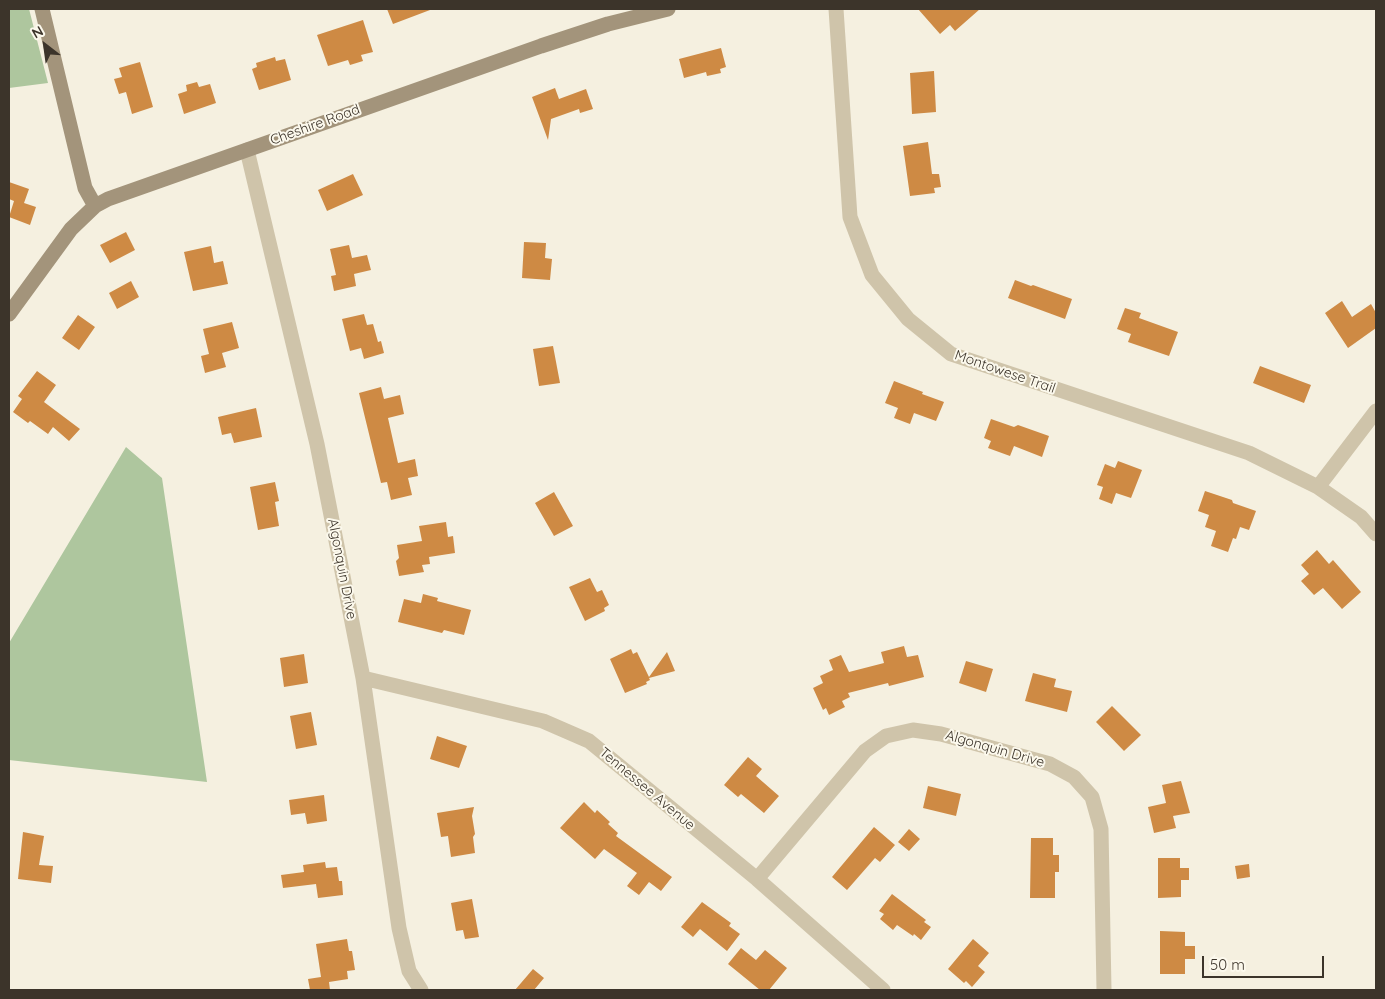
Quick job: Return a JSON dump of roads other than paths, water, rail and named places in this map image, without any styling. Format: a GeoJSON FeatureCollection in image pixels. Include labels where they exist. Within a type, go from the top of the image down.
{"type":"FeatureCollection","features":[{"type":"Feature","properties":{"kind":"street"},"geometry":{"type":"LineString","coordinates":[[42,9],[85,188],[95,206]]}},
{"type":"Feature","properties":{"kind":"street","name":"Cheshire Road"},"geometry":{"type":"LineString","coordinates":[[9,314],[71,229],[95,206],[108,199],[541,46],[608,24],[668,9]]}},
{"type":"Feature","properties":{"kind":"street","name":"Montowese Trail"},"geometry":{"type":"LineString","coordinates":[[836,9],[850,217],[872,275],[908,319],[951,354],[1249,454],[1318,487],[1361,517],[1376,534]]}},
{"type":"Feature","properties":{"kind":"street","name":"Algonquin Drive"},"geometry":{"type":"LineString","coordinates":[[247,150],[317,444],[363,678],[399,928],[409,971],[421,990]]}},
{"type":"Feature","properties":{"kind":"street"},"geometry":{"type":"LineString","coordinates":[[1318,487],[1376,411]]}},
{"type":"Feature","properties":{"kind":"street","name":"Tennessee Avenue"},"geometry":{"type":"LineString","coordinates":[[363,678],[543,721],[589,741],[757,879],[884,990]]}},
{"type":"Feature","properties":{"kind":"street","name":"Algonquin Drive"},"geometry":{"type":"LineString","coordinates":[[757,879],[865,751],[886,736],[913,730],[941,734],[1050,764],[1074,777],[1092,797],[1100,830],[1104,990]]}}]}
